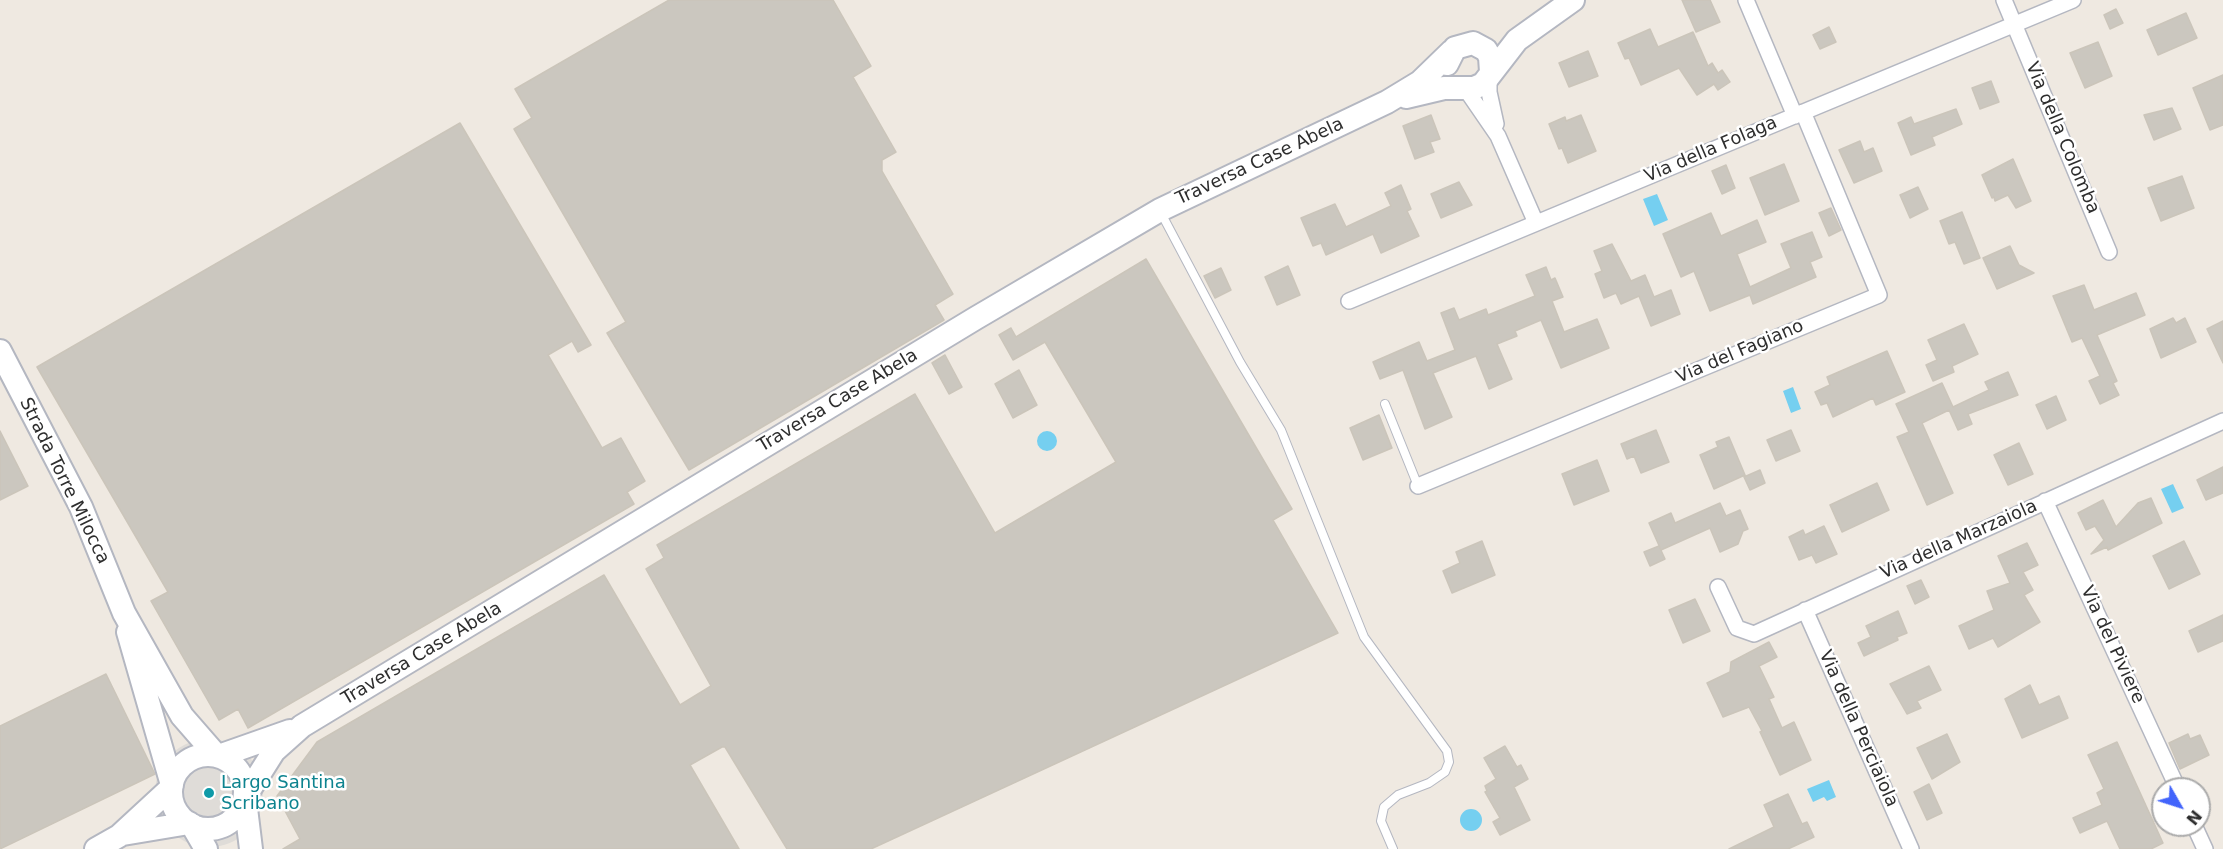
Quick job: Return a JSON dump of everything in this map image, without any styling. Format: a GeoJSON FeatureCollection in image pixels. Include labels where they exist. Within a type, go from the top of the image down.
{"type":"FeatureCollection","features":[{"type":"Feature","properties":{"kind":"street"},"geometry":{"type":"LineString","coordinates":[[1387,102],[1420,82],[1452,51],[1464,44],[1503,38],[1540,21],[1573,0]]}},
{"type":"Feature","properties":{"kind":"street","name":"Via del Fagiano"},"geometry":{"type":"LineString","coordinates":[[1418,486],[1879,295],[1746,0]]}},
{"type":"Feature","properties":{"kind":"street","name":"Via della Colomba"},"geometry":{"type":"LineString","coordinates":[[2004,0],[2109,252]]}},
{"type":"Feature","properties":{"kind":"street","name":"Via della Folaga"},"geometry":{"type":"LineString","coordinates":[[1349,301],[2073,0]]}},
{"type":"Feature","properties":{"kind":"street"},"geometry":{"type":"LineString","coordinates":[[1387,102],[1424,92],[1479,86],[1510,47],[1540,21]]}},
{"type":"Feature","properties":{"kind":"street"},"geometry":{"type":"LineString","coordinates":[[1473,43],[1486,50],[1492,64],[1490,99],[1498,136]]}},
{"type":"Feature","properties":{"kind":"street"},"geometry":{"type":"LineString","coordinates":[[1452,51],[1447,71],[1476,100],[1498,136],[1536,223]]}},
{"type":"Feature","properties":{"kind":"street","name":"Traversa Case Abela"},"geometry":{"type":"LineString","coordinates":[[302,726],[976,318],[1160,210],[1387,102]]}},
{"type":"Feature","properties":{"kind":"street","name":"Strada Torre Milocca"},"geometry":{"type":"LineString","coordinates":[[0,351],[81,507],[124,613]]}},
{"type":"Feature","properties":{"kind":"street","name":"Via della Marzaiola"},"geometry":{"type":"LineString","coordinates":[[1718,587],[1737,628],[1754,634],[2223,421]]}},
{"type":"Feature","properties":{"kind":"street","name":"Via del Piviere"},"geometry":{"type":"LineString","coordinates":[[2046,501],[2172,777]]}},
{"type":"Feature","properties":{"kind":"street","name":"Via della Perciaiola"},"geometry":{"type":"LineString","coordinates":[[1805,610],[1911,849]]}},
{"type":"Feature","properties":{"kind":"street"},"geometry":{"type":"LineString","coordinates":[[124,613],[182,716],[218,756]]}},
{"type":"Feature","properties":{"kind":"street"},"geometry":{"type":"LineString","coordinates":[[124,613],[133,655],[175,808],[190,824],[206,849]]}},
{"type":"Feature","properties":{"kind":"street"},"geometry":{"type":"LineString","coordinates":[[218,756],[302,726]]}},
{"type":"Feature","properties":{"kind":"street"},"geometry":{"type":"LineString","coordinates":[[119,836],[149,828],[190,824],[208,829],[225,825],[237,815],[274,751],[302,726]]}},
{"type":"Feature","properties":{"kind":"street"},"geometry":{"type":"LineString","coordinates":[[96,849],[119,836],[171,787],[175,776],[188,761],[206,754],[229,760],[243,776],[250,849]]}},
{"type":"Feature","properties":{"kind":"lane"},"geometry":{"type":"LineString","coordinates":[[1160,210],[1240,362],[1281,430],[1364,637],[1447,751],[1449,762],[1444,772],[1429,783],[1398,795],[1384,807],[1381,821],[1394,849]]}},
{"type":"Feature","properties":{"kind":"lane"},"geometry":{"type":"LineString","coordinates":[[1385,404],[1418,486]]}},
{"type":"Feature","properties":{"kind":"shaded area","name":"Largo Santina Scribano"},"geometry":{"type":"Polygon","coordinates":[[[209,739],[230,743],[247,755],[259,772],[263,793],[259,814],[247,831],[230,843],[209,847],[188,843],[171,831],[159,814],[155,793],[159,772],[171,755],[188,743],[209,739]]]}},
{"type":"Feature","properties":{"kind":"water"},"geometry":{"type":"Polygon","coordinates":[[[1657,194],[1668,220],[1654,226],[1643,199],[1657,194]]]}},
{"type":"Feature","properties":{"kind":"water"},"geometry":{"type":"Polygon","coordinates":[[[1793,387],[1801,409],[1791,413],[1783,391],[1793,387]]]}},
{"type":"Feature","properties":{"kind":"water"},"geometry":{"type":"Polygon","coordinates":[[[1047,431],[1054,434],[1057,441],[1054,448],[1047,451],[1040,448],[1037,441],[1040,434],[1047,431]]]}},
{"type":"Feature","properties":{"kind":"water"},"geometry":{"type":"Polygon","coordinates":[[[2173,484],[2184,508],[2172,513],[2161,489],[2173,484]]]}},
{"type":"Feature","properties":{"kind":"water"},"geometry":{"type":"Polygon","coordinates":[[[1829,780],[1836,797],[1827,801],[1824,797],[1813,802],[1807,789],[1829,780]]]}},
{"type":"Feature","properties":{"kind":"water"},"geometry":{"type":"Polygon","coordinates":[[[1471,809],[1481,816],[1482,820],[1475,830],[1471,831],[1461,824],[1460,820],[1467,810],[1471,809]]]}},
{"type":"Feature","properties":{"kind":"building"},"geometry":{"type":"Polygon","coordinates":[[[669,0],[833,0],[871,66],[853,77],[896,152],[882,160],[882,171],[953,294],[935,305],[944,320],[689,470],[607,333],[626,322],[514,129],[532,118],[515,89],[669,0]]]}},
{"type":"Feature","properties":{"kind":"building"},"geometry":{"type":"Polygon","coordinates":[[[1682,0],[1710,0],[1720,22],[1696,32],[1682,0]]]}},
{"type":"Feature","properties":{"kind":"building"},"geometry":{"type":"Polygon","coordinates":[[[2116,9],[2123,23],[2110,29],[2104,15],[2116,9]]]}},
{"type":"Feature","properties":{"kind":"building"},"geometry":{"type":"Polygon","coordinates":[[[2186,13],[2197,38],[2158,55],[2147,30],[2186,13]]]}},
{"type":"Feature","properties":{"kind":"building"},"geometry":{"type":"Polygon","coordinates":[[[1829,27],[1836,42],[1820,49],[1813,35],[1829,27]]]}},
{"type":"Feature","properties":{"kind":"building"},"geometry":{"type":"Polygon","coordinates":[[[1650,29],[1658,47],[1693,32],[1708,66],[1712,63],[1718,73],[1722,70],[1730,82],[1718,90],[1714,84],[1697,95],[1679,68],[1641,85],[1629,58],[1625,59],[1618,43],[1650,29]]]}},
{"type":"Feature","properties":{"kind":"building"},"geometry":{"type":"Polygon","coordinates":[[[2098,42],[2112,76],[2085,88],[2070,53],[2098,42]]]}},
{"type":"Feature","properties":{"kind":"building"},"geometry":{"type":"Polygon","coordinates":[[[1588,51],[1598,76],[1569,87],[1559,63],[1588,51]]]}},
{"type":"Feature","properties":{"kind":"building"},"geometry":{"type":"Polygon","coordinates":[[[2223,75],[2223,125],[2210,130],[2193,88],[2223,75]]]}},
{"type":"Feature","properties":{"kind":"building"},"geometry":{"type":"Polygon","coordinates":[[[1991,81],[1999,102],[1980,109],[1972,88],[1991,81]]]}},
{"type":"Feature","properties":{"kind":"building"},"geometry":{"type":"Polygon","coordinates":[[[2172,108],[2181,129],[2154,140],[2144,115],[2172,108]]]}},
{"type":"Feature","properties":{"kind":"building"},"geometry":{"type":"Polygon","coordinates":[[[1956,109],[1962,124],[1932,137],[1935,145],[1911,155],[1898,123],[1911,117],[1914,124],[1956,109]]]}},
{"type":"Feature","properties":{"kind":"building"},"geometry":{"type":"Polygon","coordinates":[[[1431,115],[1440,139],[1430,142],[1434,152],[1415,159],[1403,126],[1431,115]]]}},
{"type":"Feature","properties":{"kind":"building"},"geometry":{"type":"Polygon","coordinates":[[[1581,115],[1596,151],[1568,163],[1562,148],[1559,149],[1549,124],[1565,117],[1566,121],[1581,115]]]}},
{"type":"Feature","properties":{"kind":"building"},"geometry":{"type":"Polygon","coordinates":[[[460,123],[591,345],[578,352],[572,341],[548,355],[602,448],[621,438],[645,481],[627,492],[634,504],[248,728],[238,709],[219,720],[151,601],[168,592],[37,367],[460,123]]]}},
{"type":"Feature","properties":{"kind":"building"},"geometry":{"type":"Polygon","coordinates":[[[1860,141],[1864,152],[1873,148],[1882,171],[1854,183],[1839,150],[1860,141]]]}},
{"type":"Feature","properties":{"kind":"building"},"geometry":{"type":"Polygon","coordinates":[[[2013,159],[2031,201],[2016,208],[2008,195],[1995,201],[1982,175],[2013,159]]]}},
{"type":"Feature","properties":{"kind":"building"},"geometry":{"type":"Polygon","coordinates":[[[1784,164],[1799,201],[1765,215],[1750,178],[1784,164]]]}},
{"type":"Feature","properties":{"kind":"building"},"geometry":{"type":"Polygon","coordinates":[[[1726,165],[1735,188],[1722,194],[1712,171],[1726,165]]]}},
{"type":"Feature","properties":{"kind":"building"},"geometry":{"type":"Polygon","coordinates":[[[2182,176],[2194,208],[2161,221],[2148,188],[2182,176]]]}},
{"type":"Feature","properties":{"kind":"building"},"geometry":{"type":"Polygon","coordinates":[[[1459,182],[1472,205],[1441,218],[1431,194],[1459,182]]]}},
{"type":"Feature","properties":{"kind":"building"},"geometry":{"type":"Polygon","coordinates":[[[1401,185],[1411,209],[1407,211],[1419,236],[1381,253],[1373,234],[1326,255],[1321,243],[1313,246],[1301,218],[1335,204],[1346,227],[1391,206],[1385,193],[1401,185]]]}},
{"type":"Feature","properties":{"kind":"building"},"geometry":{"type":"Polygon","coordinates":[[[1918,187],[1928,209],[1910,218],[1900,195],[1918,187]]]}},
{"type":"Feature","properties":{"kind":"building"},"geometry":{"type":"Polygon","coordinates":[[[1831,208],[1841,230],[1829,236],[1819,213],[1831,208]]]}},
{"type":"Feature","properties":{"kind":"building"},"geometry":{"type":"Polygon","coordinates":[[[1962,212],[1980,258],[1964,264],[1955,242],[1949,244],[1940,221],[1962,212]]]}},
{"type":"Feature","properties":{"kind":"building"},"geometry":{"type":"Polygon","coordinates":[[[1711,213],[1721,236],[1757,220],[1766,242],[1737,254],[1750,287],[1791,268],[1781,244],[1812,232],[1822,257],[1810,262],[1816,277],[1753,304],[1750,295],[1710,311],[1694,271],[1681,277],[1663,234],[1711,213]]]}},
{"type":"Feature","properties":{"kind":"building"},"geometry":{"type":"Polygon","coordinates":[[[1612,244],[1631,281],[1645,275],[1654,297],[1671,290],[1680,314],[1651,326],[1639,296],[1621,304],[1616,293],[1604,298],[1595,274],[1602,271],[1594,251],[1612,244]]]}},
{"type":"Feature","properties":{"kind":"building"},"geometry":{"type":"Polygon","coordinates":[[[2010,246],[2019,265],[2034,273],[1997,289],[1983,258],[2010,246]]]}},
{"type":"Feature","properties":{"kind":"building"},"geometry":{"type":"Polygon","coordinates":[[[1146,259],[1292,509],[1273,520],[1338,633],[871,849],[787,849],[725,747],[722,747],[690,765],[739,849],[283,849],[300,839],[277,796],[317,742],[604,575],[680,705],[711,686],[646,569],[664,558],[657,545],[915,394],[995,533],[1116,462],[1045,342],[1013,360],[999,335],[1011,328],[1016,337],[1146,259]]]}},
{"type":"Feature","properties":{"kind":"building"},"geometry":{"type":"Polygon","coordinates":[[[1288,266],[1300,295],[1277,305],[1265,277],[1288,266]]]}},
{"type":"Feature","properties":{"kind":"building"},"geometry":{"type":"Polygon","coordinates":[[[1546,267],[1551,280],[1555,278],[1563,297],[1552,301],[1564,332],[1597,319],[1609,348],[1561,368],[1541,320],[1515,331],[1517,336],[1497,344],[1512,379],[1489,389],[1476,356],[1433,373],[1452,417],[1425,429],[1403,370],[1380,379],[1373,362],[1419,342],[1427,361],[1455,350],[1441,313],[1454,308],[1459,320],[1486,309],[1488,315],[1535,296],[1526,275],[1546,267]]]}},
{"type":"Feature","properties":{"kind":"building"},"geometry":{"type":"Polygon","coordinates":[[[1221,268],[1231,290],[1215,298],[1204,276],[1221,268]]]}},
{"type":"Feature","properties":{"kind":"building"},"geometry":{"type":"Polygon","coordinates":[[[2084,285],[2094,310],[2136,293],[2145,315],[2097,335],[2117,381],[2113,383],[2119,395],[2100,404],[2089,381],[2100,376],[2082,338],[2072,342],[2053,296],[2084,285]]]}},
{"type":"Feature","properties":{"kind":"building"},"geometry":{"type":"Polygon","coordinates":[[[2173,318],[2176,323],[2185,318],[2196,342],[2161,358],[2150,329],[2173,318]]]}},
{"type":"Feature","properties":{"kind":"building"},"geometry":{"type":"Polygon","coordinates":[[[2223,321],[2223,363],[2207,329],[2223,321]]]}},
{"type":"Feature","properties":{"kind":"building"},"geometry":{"type":"Polygon","coordinates":[[[1964,324],[1978,354],[1952,366],[1954,372],[1933,381],[1926,365],[1937,360],[1928,340],[1964,324]]]}},
{"type":"Feature","properties":{"kind":"building"},"geometry":{"type":"Polygon","coordinates":[[[1887,351],[1905,392],[1876,405],[1873,398],[1833,417],[1827,403],[1821,405],[1815,392],[1830,385],[1827,377],[1887,351]]]}},
{"type":"Feature","properties":{"kind":"building"},"geometry":{"type":"Polygon","coordinates":[[[945,355],[962,387],[949,394],[932,363],[945,355]]]}},
{"type":"Feature","properties":{"kind":"building"},"geometry":{"type":"Polygon","coordinates":[[[1019,370],[1037,405],[1013,418],[995,384],[1019,370]]]}},
{"type":"Feature","properties":{"kind":"building"},"geometry":{"type":"Polygon","coordinates":[[[2008,372],[2018,395],[1968,414],[1972,424],[1958,430],[1949,410],[1922,423],[1953,493],[1927,505],[1897,437],[1909,432],[1896,404],[1942,383],[1953,407],[1989,390],[1985,382],[2008,372]]]}},
{"type":"Feature","properties":{"kind":"building"},"geometry":{"type":"Polygon","coordinates":[[[2056,396],[2066,420],[2047,429],[2036,405],[2056,396]]]}},
{"type":"Feature","properties":{"kind":"building"},"geometry":{"type":"Polygon","coordinates":[[[1379,415],[1392,448],[1363,460],[1350,428],[1379,415]]]}},
{"type":"Feature","properties":{"kind":"building"},"geometry":{"type":"Polygon","coordinates":[[[1656,430],[1669,462],[1641,473],[1634,456],[1627,459],[1621,444],[1656,430]]]}},
{"type":"Feature","properties":{"kind":"building"},"geometry":{"type":"Polygon","coordinates":[[[1791,430],[1800,451],[1776,461],[1767,440],[1791,430]]]}},
{"type":"Feature","properties":{"kind":"building"},"geometry":{"type":"Polygon","coordinates":[[[0,431],[28,486],[0,500],[0,431]]]}},
{"type":"Feature","properties":{"kind":"building"},"geometry":{"type":"Polygon","coordinates":[[[1729,437],[1745,475],[1714,489],[1700,455],[1718,447],[1716,442],[1729,437]]]}},
{"type":"Feature","properties":{"kind":"building"},"geometry":{"type":"Polygon","coordinates":[[[2019,443],[2033,474],[2008,485],[1994,455],[2019,443]]]}},
{"type":"Feature","properties":{"kind":"building"},"geometry":{"type":"Polygon","coordinates":[[[1597,460],[1609,491],[1574,505],[1562,474],[1597,460]]]}},
{"type":"Feature","properties":{"kind":"building"},"geometry":{"type":"Polygon","coordinates":[[[2223,467],[2223,493],[2206,500],[2197,480],[2223,467]]]}},
{"type":"Feature","properties":{"kind":"building"},"geometry":{"type":"Polygon","coordinates":[[[1760,470],[1765,483],[1750,490],[1744,477],[1760,470]]]}},
{"type":"Feature","properties":{"kind":"building"},"geometry":{"type":"Polygon","coordinates":[[[1877,483],[1889,510],[1842,532],[1830,505],[1877,483]]]}},
{"type":"Feature","properties":{"kind":"building"},"geometry":{"type":"Polygon","coordinates":[[[2151,498],[2162,523],[2108,550],[2107,547],[2091,554],[2104,540],[2095,526],[2086,530],[2078,513],[2103,500],[2116,527],[2138,503],[2151,498]]]}},
{"type":"Feature","properties":{"kind":"building"},"geometry":{"type":"Polygon","coordinates":[[[1720,503],[1726,516],[1740,510],[1748,529],[1743,531],[1738,544],[1720,552],[1710,528],[1661,550],[1649,523],[1671,513],[1675,523],[1720,503]]]}},
{"type":"Feature","properties":{"kind":"building"},"geometry":{"type":"Polygon","coordinates":[[[1824,526],[1837,554],[1816,563],[1812,555],[1799,560],[1789,537],[1803,530],[1805,535],[1824,526]]]}},
{"type":"Feature","properties":{"kind":"building"},"geometry":{"type":"Polygon","coordinates":[[[1482,541],[1495,575],[1452,593],[1443,571],[1460,563],[1456,552],[1482,541]]]}},
{"type":"Feature","properties":{"kind":"building"},"geometry":{"type":"Polygon","coordinates":[[[2184,541],[2200,574],[2169,589],[2153,556],[2184,541]]]}},
{"type":"Feature","properties":{"kind":"building"},"geometry":{"type":"Polygon","coordinates":[[[2027,543],[2038,565],[2023,572],[2033,590],[2024,595],[2040,622],[1998,647],[1993,638],[1969,649],[1959,626],[1994,610],[1987,591],[2010,583],[1998,556],[2027,543]]]}},
{"type":"Feature","properties":{"kind":"building"},"geometry":{"type":"Polygon","coordinates":[[[1659,546],[1665,559],[1650,566],[1644,552],[1659,546]]]}},
{"type":"Feature","properties":{"kind":"building"},"geometry":{"type":"Polygon","coordinates":[[[1921,580],[1929,597],[1915,604],[1907,586],[1921,580]]]}},
{"type":"Feature","properties":{"kind":"building"},"geometry":{"type":"Polygon","coordinates":[[[1695,599],[1710,631],[1683,643],[1669,610],[1695,599]]]}},
{"type":"Feature","properties":{"kind":"building"},"geometry":{"type":"Polygon","coordinates":[[[1898,611],[1907,633],[1897,637],[1898,640],[1864,656],[1858,643],[1871,637],[1866,626],[1898,611]]]}},
{"type":"Feature","properties":{"kind":"building"},"geometry":{"type":"Polygon","coordinates":[[[2223,615],[2223,641],[2198,652],[2189,631],[2223,615]]]}},
{"type":"Feature","properties":{"kind":"building"},"geometry":{"type":"Polygon","coordinates":[[[1769,642],[1777,657],[1759,666],[1774,697],[1769,699],[1782,728],[1794,722],[1811,760],[1780,775],[1760,732],[1762,731],[1749,707],[1723,717],[1707,683],[1730,672],[1731,662],[1769,642]]]}},
{"type":"Feature","properties":{"kind":"building"},"geometry":{"type":"Polygon","coordinates":[[[1929,666],[1941,690],[1917,701],[1921,708],[1907,714],[1890,684],[1929,666]]]}},
{"type":"Feature","properties":{"kind":"building"},"geometry":{"type":"Polygon","coordinates":[[[106,674],[155,774],[0,849],[0,726],[106,674]]]}},
{"type":"Feature","properties":{"kind":"building"},"geometry":{"type":"Polygon","coordinates":[[[2030,685],[2039,705],[2059,696],[2068,718],[2022,738],[2005,699],[2030,685]]]}},
{"type":"Feature","properties":{"kind":"building"},"geometry":{"type":"Polygon","coordinates":[[[1947,734],[1960,762],[1932,779],[1917,748],[1947,734]]]}},
{"type":"Feature","properties":{"kind":"building"},"geometry":{"type":"Polygon","coordinates":[[[2188,734],[2190,739],[2200,735],[2209,755],[2180,769],[2169,743],[2188,734]]]}},
{"type":"Feature","properties":{"kind":"building"},"geometry":{"type":"Polygon","coordinates":[[[2117,742],[2151,817],[2151,837],[2160,837],[2163,843],[2151,849],[2120,849],[2107,821],[2080,833],[2073,818],[2102,805],[2097,793],[2104,789],[2088,755],[2117,742]]]}},
{"type":"Feature","properties":{"kind":"building"},"geometry":{"type":"Polygon","coordinates":[[[1505,746],[1517,767],[1521,765],[1528,779],[1514,787],[1530,820],[1500,835],[1493,822],[1500,818],[1485,792],[1487,791],[1485,786],[1496,779],[1484,758],[1505,746]]]}},
{"type":"Feature","properties":{"kind":"building"},"geometry":{"type":"Polygon","coordinates":[[[1929,784],[1942,813],[1927,820],[1914,792],[1929,784]]]}},
{"type":"Feature","properties":{"kind":"building"},"geometry":{"type":"Polygon","coordinates":[[[1788,794],[1802,824],[1807,822],[1814,837],[1788,849],[1729,849],[1774,827],[1764,805],[1788,794]]]}},
{"type":"Feature","properties":{"kind":"place","name":"Largo Santina Scribano"},"geometry":{"type":"Point","coordinates":[209,793]}}]}
